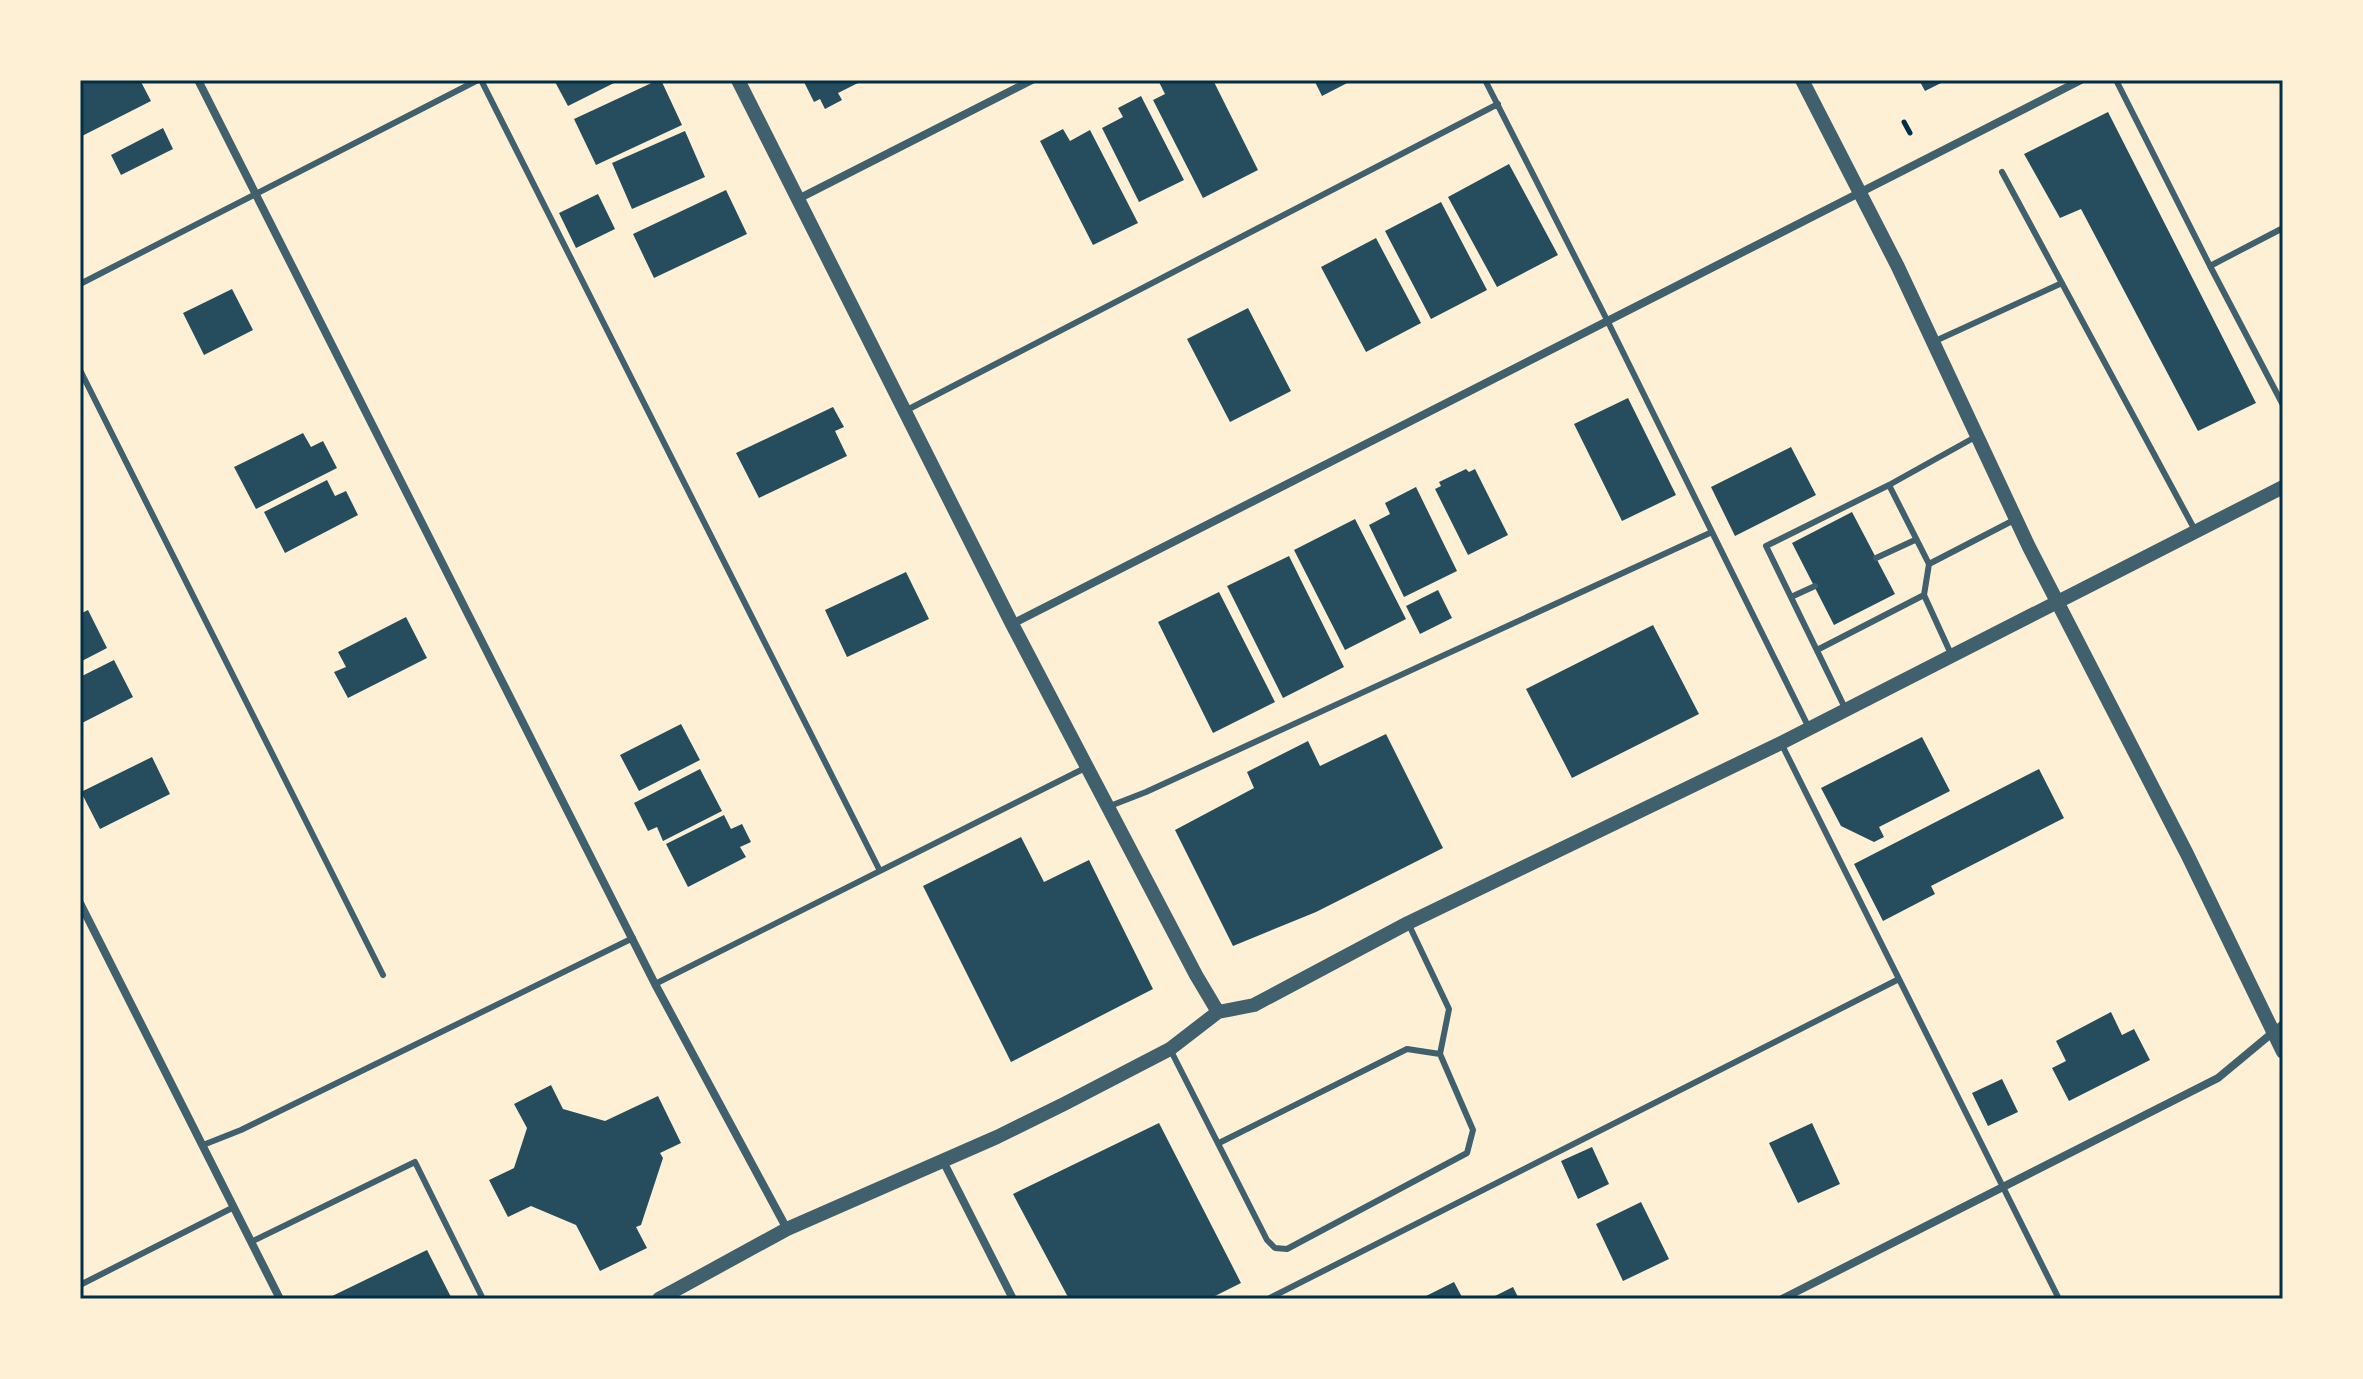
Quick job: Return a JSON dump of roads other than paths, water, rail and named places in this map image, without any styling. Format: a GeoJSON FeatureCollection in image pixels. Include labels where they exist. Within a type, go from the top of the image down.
{"type":"FeatureCollection","features":[{"type":"Feature","properties":{"kind":"street"},"geometry":{"type":"LineString","coordinates":[[198,80],[655,984],[787,1229]]}},
{"type":"Feature","properties":{"kind":"street"},"geometry":{"type":"LineString","coordinates":[[738,80],[1012,624],[1218,1012]]}},
{"type":"Feature","properties":{"kind":"street"},"geometry":{"type":"LineString","coordinates":[[798,199],[1032,80]]}},
{"type":"Feature","properties":{"kind":"street"},"geometry":{"type":"LineString","coordinates":[[1802,80],[1898,267],[2057,602],[2278,1028],[2283,1052]]}},
{"type":"Feature","properties":{"kind":"street"},"geometry":{"type":"LineString","coordinates":[[1012,624],[2081,80]]}},
{"type":"Feature","properties":{"kind":"street"},"geometry":{"type":"LineString","coordinates":[[659,1299],[787,1229],[997,1137],[1170,1049],[1218,1012],[1254,1005],[1408,923],[1781,743],[2283,487]]}},
{"type":"Feature","properties":{"kind":"street"},"geometry":{"type":"LineString","coordinates":[[80,903],[280,1299]]}},
{"type":"Feature","properties":{"kind":"street"},"geometry":{"type":"LineString","coordinates":[[1782,1299],[2218,1078],[2278,1028]]}},
{"type":"Feature","properties":{"kind":"street"},"geometry":{"type":"LineString","coordinates":[[943,1160],[1013,1299]]}},
{"type":"Feature","properties":{"kind":"lane"},"geometry":{"type":"LineString","coordinates":[[80,284],[480,80],[879,869]]}},
{"type":"Feature","properties":{"kind":"lane"},"geometry":{"type":"LineString","coordinates":[[1485,80],[1809,728]]}},
{"type":"Feature","properties":{"kind":"lane"},"geometry":{"type":"LineString","coordinates":[[2116,80],[2283,405]]}},
{"type":"Feature","properties":{"kind":"lane"},"geometry":{"type":"LineString","coordinates":[[905,411],[1498,104]]}},
{"type":"Feature","properties":{"kind":"lane"},"geometry":{"type":"LineString","coordinates":[[2002,172],[2196,532]]}},
{"type":"Feature","properties":{"kind":"lane"},"geometry":{"type":"LineString","coordinates":[[2210,266],[2283,228]]}},
{"type":"Feature","properties":{"kind":"lane"},"geometry":{"type":"LineString","coordinates":[[1933,342],[2062,283]]}},
{"type":"Feature","properties":{"kind":"lane"},"geometry":{"type":"LineString","coordinates":[[80,370],[383,975]]}},
{"type":"Feature","properties":{"kind":"lane"},"geometry":{"type":"LineString","coordinates":[[1846,710],[1766,546],[1889,485],[1977,436]]}},
{"type":"Feature","properties":{"kind":"lane"},"geometry":{"type":"LineString","coordinates":[[1889,485],[1929,564],[1924,595],[1951,655]]}},
{"type":"Feature","properties":{"kind":"lane"},"geometry":{"type":"LineString","coordinates":[[1929,564],[2016,519]]}},
{"type":"Feature","properties":{"kind":"lane"},"geometry":{"type":"LineString","coordinates":[[1107,807],[1146,792],[1712,532]]}},
{"type":"Feature","properties":{"kind":"lane"},"geometry":{"type":"LineString","coordinates":[[1876,558],[1915,540]]}},
{"type":"Feature","properties":{"kind":"lane"},"geometry":{"type":"LineString","coordinates":[[1791,597],[1815,586]]}},
{"type":"Feature","properties":{"kind":"lane"},"geometry":{"type":"LineString","coordinates":[[1817,650],[1924,595]]}},
{"type":"Feature","properties":{"kind":"lane"},"geometry":{"type":"LineString","coordinates":[[1781,743],[2059,1299]]}},
{"type":"Feature","properties":{"kind":"lane"},"geometry":{"type":"LineString","coordinates":[[655,984],[1087,767]]}},
{"type":"Feature","properties":{"kind":"lane"},"geometry":{"type":"LineString","coordinates":[[1170,1049],[1267,1240],[1275,1248],[1287,1249],[1467,1153],[1473,1130],[1440,1054],[1449,1009],[1408,923]]}},
{"type":"Feature","properties":{"kind":"lane"},"geometry":{"type":"LineString","coordinates":[[203,1145],[241,1130],[633,938]]}},
{"type":"Feature","properties":{"kind":"lane"},"geometry":{"type":"LineString","coordinates":[[1268,1299],[1899,979]]}},
{"type":"Feature","properties":{"kind":"lane"},"geometry":{"type":"LineString","coordinates":[[1219,1143],[1407,1049],[1440,1054]]}},
{"type":"Feature","properties":{"kind":"lane"},"geometry":{"type":"LineString","coordinates":[[251,1242],[415,1162],[483,1299]]}},
{"type":"Feature","properties":{"kind":"lane"},"geometry":{"type":"LineString","coordinates":[[80,1285],[234,1207]]}}]}
